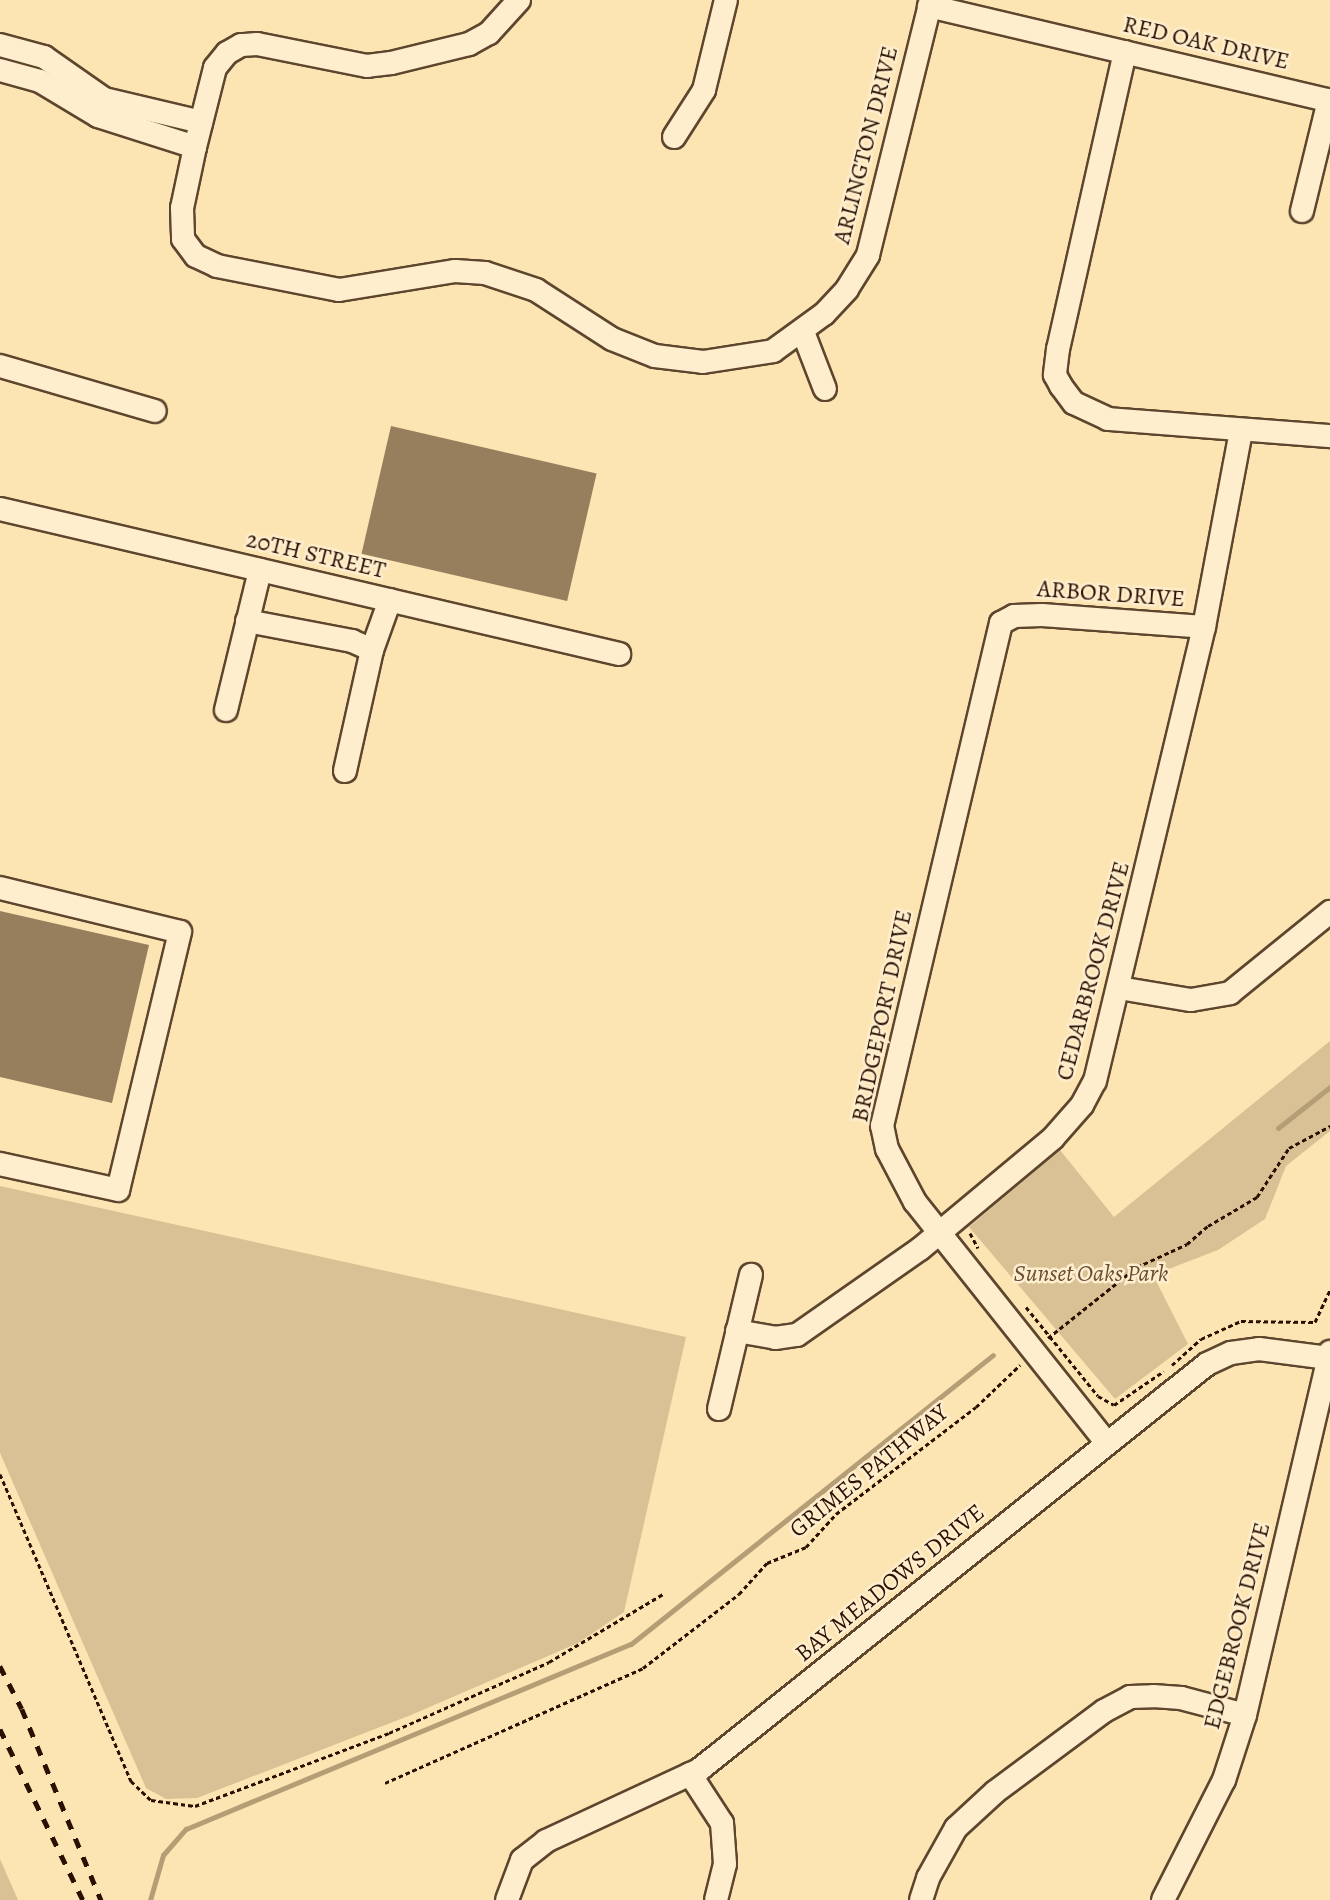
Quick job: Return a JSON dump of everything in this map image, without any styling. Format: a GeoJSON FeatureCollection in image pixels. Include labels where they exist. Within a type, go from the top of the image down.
{"type":"FeatureCollection","features":[{"type":"Feature","properties":{"kind":"street","name":"ARLINGTON DRIVE"},"geometry":{"type":"LineString","coordinates":[[519,0],[489,33],[470,44],[391,63],[367,66],[257,44],[241,45],[227,53],[215,68],[195,147],[182,208],[183,239],[196,256],[217,266],[339,290],[455,271],[485,273],[536,290],[632,349],[703,362],[773,351],[803,332],[847,290],[868,255],[930,3]]}},
{"type":"Feature","properties":{"kind":"street"},"geometry":{"type":"LineString","coordinates":[[674,137],[704,90],[726,0]]}},
{"type":"Feature","properties":{"kind":"street","name":"RED OAK DRIVE"},"geometry":{"type":"LineString","coordinates":[[930,3],[1330,100]]}},
{"type":"Feature","properties":{"kind":"street"},"geometry":{"type":"LineString","coordinates":[[0,45],[44,57],[104,99],[201,122]]}},
{"type":"Feature","properties":{"kind":"street"},"geometry":{"type":"LineString","coordinates":[[1125,52],[1055,375],[1074,404],[1108,419],[1241,432],[1330,436]]}},
{"type":"Feature","properties":{"kind":"street"},"geometry":{"type":"LineString","coordinates":[[0,70],[40,81],[98,116],[195,147]]}},
{"type":"Feature","properties":{"kind":"street"},"geometry":{"type":"LineString","coordinates":[[1302,211],[1330,100]]}},
{"type":"Feature","properties":{"kind":"street"},"geometry":{"type":"LineString","coordinates":[[803,332],[825,389]]}},
{"type":"Feature","properties":{"kind":"street"},"geometry":{"type":"LineString","coordinates":[[0,366],[155,411]]}},
{"type":"Feature","properties":{"kind":"street","name":"CEDARBROOK DRIVE"},"geometry":{"type":"LineString","coordinates":[[737,1331],[775,1338],[797,1335],[938,1233],[1053,1137],[1082,1106],[1095,1081],[1119,988],[1204,627],[1241,432]]}},
{"type":"Feature","properties":{"kind":"street","name":"20TH STREET"},"geometry":{"type":"LineString","coordinates":[[0,509],[619,654]]}},
{"type":"Feature","properties":{"kind":"street"},"geometry":{"type":"LineString","coordinates":[[226,710],[260,570]]}},
{"type":"Feature","properties":{"kind":"street"},"geometry":{"type":"LineString","coordinates":[[345,771],[372,650],[390,600]]}},
{"type":"Feature","properties":{"kind":"street","name":"ARBOR DRIVE"},"geometry":{"type":"LineString","coordinates":[[1014,616],[1042,615],[1204,627]]}},
{"type":"Feature","properties":{"kind":"street","name":"BRIDGEPORT DRIVE"},"geometry":{"type":"LineString","coordinates":[[1014,616],[1001,623],[882,1126],[896,1166],[915,1202],[938,1233],[1041,1342],[1106,1442]]}},
{"type":"Feature","properties":{"kind":"street"},"geometry":{"type":"LineString","coordinates":[[248,621],[352,641],[372,650]]}},
{"type":"Feature","properties":{"kind":"street"},"geometry":{"type":"LineString","coordinates":[[0,888],[180,932],[118,1190],[0,1164]]}},
{"type":"Feature","properties":{"kind":"street"},"geometry":{"type":"LineString","coordinates":[[1119,988],[1191,1000],[1230,993],[1330,912]]}},
{"type":"Feature","properties":{"kind":"street"},"geometry":{"type":"LineString","coordinates":[[719,1408],[751,1275]]}},
{"type":"Feature","properties":{"kind":"street","name":"BAY MEADOWS DRIVE"},"geometry":{"type":"LineString","coordinates":[[507,1900],[522,1860],[546,1841],[690,1774],[855,1647],[1106,1442],[1207,1364],[1230,1353],[1259,1348],[1329,1355]]}},
{"type":"Feature","properties":{"kind":"street","name":"EDGEBROOK DRIVE"},"geometry":{"type":"LineString","coordinates":[[1163,1900],[1224,1780],[1245,1715],[1329,1355]]}},
{"type":"Feature","properties":{"kind":"street"},"geometry":{"type":"LineString","coordinates":[[921,1900],[928,1878],[956,1828],[995,1792],[1104,1710],[1130,1697],[1152,1696],[1181,1698],[1245,1715]]}},
{"type":"Feature","properties":{"kind":"street"},"geometry":{"type":"LineString","coordinates":[[690,1774],[722,1823],[725,1864],[716,1900]]}},
{"type":"Feature","properties":{"kind":"path","name":"GRIMES PATHWAY"},"geometry":{"type":"LineString","coordinates":[[385,1783],[643,1668],[739,1594],[767,1563],[806,1547],[836,1514],[976,1407],[1041,1342],[1137,1267],[1187,1244],[1208,1226],[1257,1197],[1289,1148],[1330,1126]]}},
{"type":"Feature","properties":{"kind":"path"},"geometry":{"type":"LineString","coordinates":[[971,1222],[969,1231],[981,1252]]}},
{"type":"Feature","properties":{"kind":"path"},"geometry":{"type":"LineString","coordinates":[[1022,1302],[1041,1342],[1098,1396],[1114,1405],[1169,1367],[1201,1339],[1240,1321],[1315,1322],[1330,1290]]}},
{"type":"Feature","properties":{"kind":"path"},"geometry":{"type":"LineString","coordinates":[[0,1474],[131,1780],[151,1800],[195,1806],[389,1733],[549,1662],[663,1594]]}},
{"type":"Feature","properties":{"kind":"green space","name":"Sunset Oaks Park"},"geometry":{"type":"Polygon","coordinates":[[[1330,1041],[1330,1131],[1286,1166],[1265,1219],[1218,1250],[1153,1275],[1188,1344],[1115,1399],[969,1227],[1060,1150],[1114,1217],[1330,1041]]]}},
{"type":"Feature","properties":{"kind":"green space"},"geometry":{"type":"Polygon","coordinates":[[[0,1186],[686,1337],[624,1612],[578,1643],[411,1715],[197,1798],[166,1799],[146,1788],[0,1453],[0,1186]]]}},
{"type":"Feature","properties":{"kind":"green space"},"geometry":{"type":"Polygon","coordinates":[[[0,1859],[18,1900],[0,1900],[0,1859]]]}},
{"type":"Feature","properties":{"kind":"building"},"geometry":{"type":"Polygon","coordinates":[[[391,426],[597,473],[567,601],[362,554],[391,426]]]}},
{"type":"Feature","properties":{"kind":"building"},"geometry":{"type":"Polygon","coordinates":[[[0,911],[149,945],[112,1103],[0,1077],[0,911]]]}},
{"type":"Feature","properties":{"kind":"waterway"},"geometry":{"type":"LineString","coordinates":[[1278,1128],[1330,1087]]}},
{"type":"Feature","properties":{"kind":"waterway"},"geometry":{"type":"LineString","coordinates":[[150,1900],[163,1855],[186,1829],[631,1644],[993,1355]]}},
{"type":"Feature","properties":{"kind":"railway"},"geometry":{"type":"LineString","coordinates":[[0,1666],[22,1709],[101,1900]]}},
{"type":"Feature","properties":{"kind":"railway"},"geometry":{"type":"LineString","coordinates":[[0,1729],[83,1900]]}}]}
